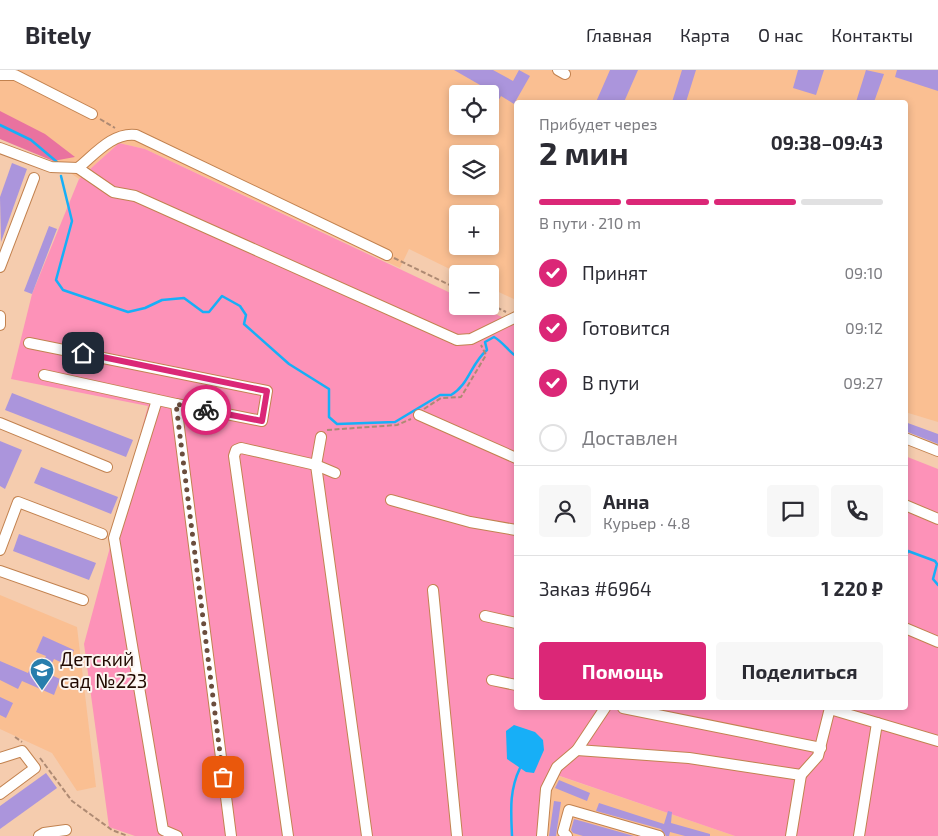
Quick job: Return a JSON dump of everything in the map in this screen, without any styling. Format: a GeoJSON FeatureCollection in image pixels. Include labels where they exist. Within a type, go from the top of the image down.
{"type":"FeatureCollection","features":[{"type":"Feature","properties":{"kind":"street"},"geometry":{"type":"LineString","coordinates":[[0,75],[15,76],[92,114]]}},
{"type":"Feature","properties":{"kind":"street"},"geometry":{"type":"LineString","coordinates":[[78,168],[116,137],[125,134],[136,135],[387,255]]}},
{"type":"Feature","properties":{"kind":"street"},"geometry":{"type":"LineString","coordinates":[[0,148],[51,167],[78,168],[113,192],[135,196],[457,340],[471,339],[514,318]]}},
{"type":"Feature","properties":{"kind":"street"},"geometry":{"type":"LineString","coordinates":[[0,266],[34,178]]}},
{"type":"Feature","properties":{"kind":"street"},"geometry":{"type":"LineString","coordinates":[[0,316],[0,324]]}},
{"type":"Feature","properties":{"kind":"street"},"geometry":{"type":"LineString","coordinates":[[29,343],[267,391],[262,421],[44,375]]}},
{"type":"Feature","properties":{"kind":"street"},"geometry":{"type":"LineString","coordinates":[[157,400],[114,538],[163,830],[177,836]]}},
{"type":"Feature","properties":{"kind":"street"},"geometry":{"type":"LineString","coordinates":[[176,404],[231,836]]}},
{"type":"Feature","properties":{"kind":"street"},"geometry":{"type":"LineString","coordinates":[[419,415],[514,457]]}},
{"type":"Feature","properties":{"kind":"street"},"geometry":{"type":"LineString","coordinates":[[0,423],[107,466]]}},
{"type":"Feature","properties":{"kind":"street"},"geometry":{"type":"LineString","coordinates":[[321,437],[316,466],[367,836]]}},
{"type":"Feature","properties":{"kind":"street"},"geometry":{"type":"LineString","coordinates":[[908,439],[938,451]]}},
{"type":"Feature","properties":{"kind":"street"},"geometry":{"type":"LineString","coordinates":[[288,836],[234,456],[236,450],[241,448],[316,466],[334,473]]}},
{"type":"Feature","properties":{"kind":"street"},"geometry":{"type":"LineString","coordinates":[[391,500],[470,522],[514,530]]}},
{"type":"Feature","properties":{"kind":"street"},"geometry":{"type":"LineString","coordinates":[[0,550],[18,502],[102,534]]}},
{"type":"Feature","properties":{"kind":"street"},"geometry":{"type":"LineString","coordinates":[[908,506],[938,519]]}},
{"type":"Feature","properties":{"kind":"street"},"geometry":{"type":"LineString","coordinates":[[0,571],[84,600]]}},
{"type":"Feature","properties":{"kind":"street"},"geometry":{"type":"LineString","coordinates":[[432,590],[457,836]]}},
{"type":"Feature","properties":{"kind":"street"},"geometry":{"type":"LineString","coordinates":[[485,616],[514,623]]}},
{"type":"Feature","properties":{"kind":"street"},"geometry":{"type":"LineString","coordinates":[[908,629],[938,642]]}},
{"type":"Feature","properties":{"kind":"street"},"geometry":{"type":"LineString","coordinates":[[492,680],[514,685]]}},
{"type":"Feature","properties":{"kind":"street"},"geometry":{"type":"LineString","coordinates":[[542,836],[546,789],[557,767],[577,750],[605,710]]}},
{"type":"Feature","properties":{"kind":"street"},"geometry":{"type":"LineString","coordinates":[[633,710],[821,748]]}},
{"type":"Feature","properties":{"kind":"street"},"geometry":{"type":"LineString","coordinates":[[790,836],[801,775],[818,756],[830,710]]}},
{"type":"Feature","properties":{"kind":"street"},"geometry":{"type":"LineString","coordinates":[[836,710],[938,741]]}},
{"type":"Feature","properties":{"kind":"street"},"geometry":{"type":"LineString","coordinates":[[859,836],[877,724]]}},
{"type":"Feature","properties":{"kind":"street"},"geometry":{"type":"LineString","coordinates":[[577,750],[689,758],[801,775]]}},
{"type":"Feature","properties":{"kind":"street"},"geometry":{"type":"LineString","coordinates":[[0,758],[22,751],[35,768],[0,794]]}},
{"type":"Feature","properties":{"kind":"street"},"geometry":{"type":"LineString","coordinates":[[567,836],[563,832],[569,810],[659,836]]}},
{"type":"Feature","properties":{"kind":"street"},"geometry":{"type":"LineString","coordinates":[[39,836],[44,833],[66,830]]}},
{"type":"Feature","properties":{"kind":"path"},"geometry":{"type":"LineString","coordinates":[[92,114],[125,134]]}},
{"type":"Feature","properties":{"kind":"path"},"geometry":{"type":"LineString","coordinates":[[387,255],[449,284]]}},
{"type":"Feature","properties":{"kind":"path"},"geometry":{"type":"LineString","coordinates":[[499,308],[514,316]]}},
{"type":"Feature","properties":{"kind":"path"},"geometry":{"type":"LineString","coordinates":[[321,437],[326,430],[397,425],[419,415],[434,401],[441,398],[461,397],[486,355],[483,348]]}},
{"type":"Feature","properties":{"kind":"path"},"geometry":{"type":"LineString","coordinates":[[16,737],[23,743]]}},
{"type":"Feature","properties":{"kind":"path"},"geometry":{"type":"LineString","coordinates":[[37,756],[44,762],[72,801],[112,830],[128,836]]}},
{"type":"Feature","properties":{"kind":"shaded area"},"geometry":{"type":"Polygon","coordinates":[[[0,70],[938,70],[938,422],[908,413],[908,100],[514,100],[514,299],[499,292],[499,265],[449,265],[449,269],[409,249],[400,268],[145,149],[119,143],[79,179],[0,124],[0,70]]]}},
{"type":"Feature","properties":{"kind":"shaded area"},"geometry":{"type":"Polygon","coordinates":[[[0,111],[45,134],[75,157],[53,161],[0,139],[0,111]]]}},
{"type":"Feature","properties":{"kind":"shaded area"},"geometry":{"type":"Polygon","coordinates":[[[119,143],[145,149],[449,292],[449,315],[498,315],[514,323],[514,710],[908,710],[908,457],[938,469],[938,836],[735,836],[554,774],[543,836],[135,836],[109,827],[84,644],[148,406],[11,379],[32,294],[79,179],[119,143]]]}},
{"type":"Feature","properties":{"kind":"shaded area","name":"Детский сад №223"},"geometry":{"type":"Polygon","coordinates":[[[0,595],[77,627],[96,787],[77,791],[52,753],[0,729],[0,595]]]}},
{"type":"Feature","properties":{"kind":"shaded area"},"geometry":{"type":"Polygon","coordinates":[[[553,774],[735,836],[544,836],[553,774]]]}},
{"type":"Feature","properties":{"kind":"water"},"geometry":{"type":"Polygon","coordinates":[[[514,725],[535,732],[543,740],[544,750],[534,773],[526,772],[507,759],[506,731],[514,725]]]}},
{"type":"Feature","properties":{"kind":"building"},"geometry":{"type":"Polygon","coordinates":[[[454,70],[493,70],[513,81],[519,70],[530,76],[516,100],[514,100],[514,104],[501,96],[499,100],[499,85],[480,85],[454,70]]]}},
{"type":"Feature","properties":{"kind":"building"},"geometry":{"type":"Polygon","coordinates":[[[610,70],[638,70],[625,100],[597,100],[610,70]]]}},
{"type":"Feature","properties":{"kind":"building"},"geometry":{"type":"Polygon","coordinates":[[[682,70],[696,70],[687,100],[673,100],[682,70]]]}},
{"type":"Feature","properties":{"kind":"building"},"geometry":{"type":"Polygon","coordinates":[[[798,70],[824,70],[816,95],[793,88],[798,70]]]}},
{"type":"Feature","properties":{"kind":"building"},"geometry":{"type":"Polygon","coordinates":[[[866,70],[884,74],[875,100],[857,100],[866,70]]]}},
{"type":"Feature","properties":{"kind":"building"},"geometry":{"type":"Polygon","coordinates":[[[897,70],[938,70],[938,91],[895,77],[897,70]]]}},
{"type":"Feature","properties":{"kind":"building"},"geometry":{"type":"Polygon","coordinates":[[[12,163],[27,169],[1,242],[0,197],[12,163]]]}},
{"type":"Feature","properties":{"kind":"building"},"geometry":{"type":"Polygon","coordinates":[[[49,226],[57,229],[32,294],[24,291],[49,226]]]}},
{"type":"Feature","properties":{"kind":"building"},"geometry":{"type":"Polygon","coordinates":[[[12,393],[133,440],[126,457],[5,410],[12,393]]]}},
{"type":"Feature","properties":{"kind":"building"},"geometry":{"type":"Polygon","coordinates":[[[908,423],[938,434],[938,444],[908,432],[908,423]]]}},
{"type":"Feature","properties":{"kind":"building"},"geometry":{"type":"Polygon","coordinates":[[[0,441],[22,450],[5,489],[0,486],[0,441]]]}},
{"type":"Feature","properties":{"kind":"building"},"geometry":{"type":"Polygon","coordinates":[[[41,467],[118,497],[111,514],[34,483],[41,467]]]}},
{"type":"Feature","properties":{"kind":"building"},"geometry":{"type":"Polygon","coordinates":[[[19,534],[96,563],[89,580],[13,551],[19,534]]]}},
{"type":"Feature","properties":{"kind":"building"},"geometry":{"type":"Polygon","coordinates":[[[43,636],[74,650],[67,665],[54,659],[47,673],[60,679],[54,695],[22,681],[18,689],[0,680],[0,661],[28,673],[31,666],[40,670],[46,656],[36,652],[43,636]]]}},
{"type":"Feature","properties":{"kind":"building"},"geometry":{"type":"Polygon","coordinates":[[[0,697],[13,703],[6,718],[0,715],[0,697]]]}},
{"type":"Feature","properties":{"kind":"building"},"geometry":{"type":"Polygon","coordinates":[[[46,773],[57,788],[0,829],[0,806],[46,773]]]}},
{"type":"Feature","properties":{"kind":"building"},"geometry":{"type":"Polygon","coordinates":[[[559,780],[590,793],[587,801],[555,788],[559,780]]]}},
{"type":"Feature","properties":{"kind":"building"},"geometry":{"type":"Polygon","coordinates":[[[554,801],[561,802],[556,836],[549,836],[554,801]]]}},
{"type":"Feature","properties":{"kind":"building"},"geometry":{"type":"Polygon","coordinates":[[[599,803],[664,824],[668,811],[672,812],[671,823],[710,834],[710,836],[685,836],[670,832],[669,836],[666,836],[661,829],[596,811],[599,803]]]}},
{"type":"Feature","properties":{"kind":"building"},"geometry":{"type":"Polygon","coordinates":[[[574,819],[634,836],[583,836],[573,833],[571,830],[574,819]]]}},
{"type":"Feature","properties":{"kind":"waterway"},"geometry":{"type":"LineString","coordinates":[[0,125],[31,140],[57,162]]}},
{"type":"Feature","properties":{"kind":"waterway"},"geometry":{"type":"LineString","coordinates":[[61,176],[72,221],[56,280],[63,290],[128,312],[145,308],[162,300],[184,298],[203,312],[209,312],[222,296],[240,306],[246,315],[244,324],[289,364],[329,389],[329,417],[337,424],[395,422],[440,395],[451,395],[462,386],[477,361],[487,350],[485,342],[494,337],[514,355]]}},
{"type":"Feature","properties":{"kind":"waterway"},"geometry":{"type":"LineString","coordinates":[[908,551],[935,561],[937,564],[933,579],[938,585]]}},
{"type":"Feature","properties":{"kind":"waterway"},"geometry":{"type":"LineString","coordinates":[[512,836],[512,793],[520,768]]}},
{"type":"Feature","properties":{"kind":"way so far"},"geometry":{"type":"LineString","coordinates":[[206,410],[176,404],[223,777]]}},
{"type":"Feature","properties":{"kind":"place","name":"Детский сад №223"},"geometry":{"type":"Point","coordinates":[42,691]}},
{"type":"Feature","properties":{"kind":"route"},"geometry":{"type":"LineString","coordinates":[[83,353],[267,391],[262,421],[206,410]]}}]}
